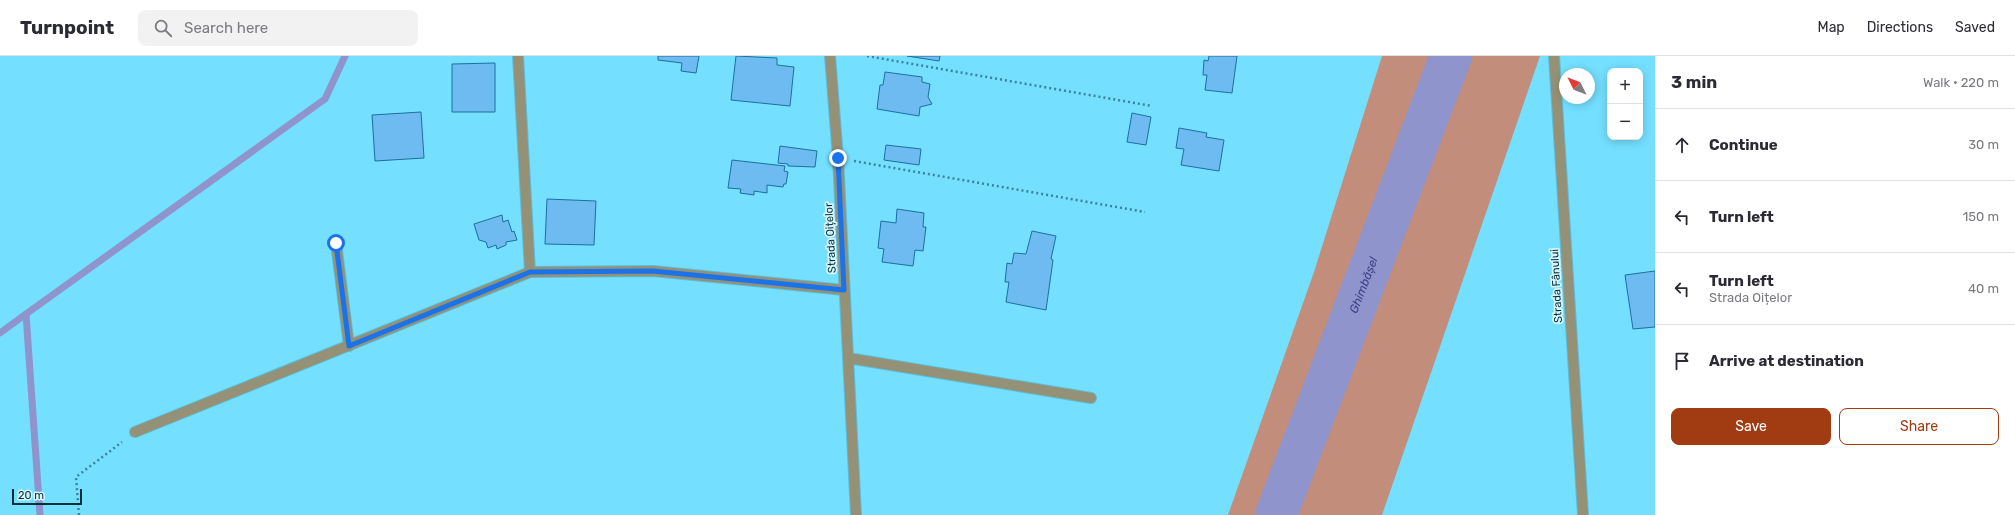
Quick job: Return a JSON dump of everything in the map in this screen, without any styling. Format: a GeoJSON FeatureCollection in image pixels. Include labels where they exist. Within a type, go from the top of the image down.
{"type":"FeatureCollection","features":[{"type":"Feature","properties":{"kind":"street"},"geometry":{"type":"LineString","coordinates":[[518,56],[530,272]]}},
{"type":"Feature","properties":{"kind":"street","name":"Strada Oițelor"},"geometry":{"type":"LineString","coordinates":[[830,56],[838,158],[856,515]]}},
{"type":"Feature","properties":{"kind":"street","name":"Strada Fânului"},"geometry":{"type":"LineString","coordinates":[[1554,56],[1583,515]]}},
{"type":"Feature","properties":{"kind":"street"},"geometry":{"type":"LineString","coordinates":[[336,243],[349,346]]}},
{"type":"Feature","properties":{"kind":"street"},"geometry":{"type":"LineString","coordinates":[[135,432],[530,272],[653,271],[844,290]]}},
{"type":"Feature","properties":{"kind":"street"},"geometry":{"type":"LineString","coordinates":[[848,358],[1091,398]]}},
{"type":"Feature","properties":{"kind":"path"},"geometry":{"type":"LineString","coordinates":[[867,56],[1152,106]]}},
{"type":"Feature","properties":{"kind":"path"},"geometry":{"type":"LineString","coordinates":[[838,158],[1145,212]]}},
{"type":"Feature","properties":{"kind":"path"},"geometry":{"type":"LineString","coordinates":[[79,515],[76,477],[135,432]]}},
{"type":"Feature","properties":{"kind":"shaded area"},"geometry":{"type":"Polygon","coordinates":[[[1382,56],[1540,56],[1382,515],[1228,515],[1314,272],[1382,56]]]}},
{"type":"Feature","properties":{"kind":"building"},"geometry":{"type":"Polygon","coordinates":[[[658,56],[699,56],[696,73],[681,71],[682,63],[658,60],[658,56]]]}},
{"type":"Feature","properties":{"kind":"building"},"geometry":{"type":"Polygon","coordinates":[[[736,56],[777,58],[777,65],[794,67],[790,106],[731,100],[736,56]]]}},
{"type":"Feature","properties":{"kind":"building"},"geometry":{"type":"Polygon","coordinates":[[[907,56],[940,56],[939,61],[907,56]]]}},
{"type":"Feature","properties":{"kind":"building"},"geometry":{"type":"Polygon","coordinates":[[[1209,56],[1237,56],[1232,93],[1205,90],[1207,75],[1203,75],[1204,60],[1208,61],[1209,56]]]}},
{"type":"Feature","properties":{"kind":"building"},"geometry":{"type":"Polygon","coordinates":[[[495,63],[495,112],[452,112],[452,64],[495,63]]]}},
{"type":"Feature","properties":{"kind":"building"},"geometry":{"type":"Polygon","coordinates":[[[885,72],[922,77],[922,82],[930,84],[928,97],[932,104],[920,107],[919,116],[877,109],[880,85],[883,85],[885,72]]]}},
{"type":"Feature","properties":{"kind":"building"},"geometry":{"type":"Polygon","coordinates":[[[421,112],[424,158],[375,161],[372,115],[421,112]]]}},
{"type":"Feature","properties":{"kind":"building"},"geometry":{"type":"Polygon","coordinates":[[[1132,113],[1151,117],[1146,145],[1127,142],[1132,113]]]}},
{"type":"Feature","properties":{"kind":"building"},"geometry":{"type":"Polygon","coordinates":[[[1179,128],[1207,133],[1206,137],[1224,140],[1219,171],[1181,165],[1184,149],[1176,148],[1179,128]]]}},
{"type":"Feature","properties":{"kind":"building"},"geometry":{"type":"Polygon","coordinates":[[[886,145],[921,149],[919,165],[884,160],[886,145]]]}},
{"type":"Feature","properties":{"kind":"building"},"geometry":{"type":"Polygon","coordinates":[[[780,146],[817,151],[815,167],[788,166],[788,164],[778,163],[780,146]]]}},
{"type":"Feature","properties":{"kind":"building"},"geometry":{"type":"Polygon","coordinates":[[[732,160],[785,166],[784,171],[788,172],[786,184],[784,184],[783,187],[767,185],[767,193],[754,191],[754,195],[740,193],[741,189],[728,188],[732,160]]]}},
{"type":"Feature","properties":{"kind":"building"},"geometry":{"type":"Polygon","coordinates":[[[547,199],[596,201],[594,245],[545,244],[547,199]]]}},
{"type":"Feature","properties":{"kind":"building"},"geometry":{"type":"Polygon","coordinates":[[[897,209],[924,213],[923,227],[926,227],[923,251],[915,250],[913,266],[882,262],[884,249],[878,248],[881,221],[896,223],[897,209]]]}},
{"type":"Feature","properties":{"kind":"building"},"geometry":{"type":"Polygon","coordinates":[[[502,215],[503,222],[508,220],[512,232],[514,231],[517,240],[506,242],[506,245],[497,249],[496,245],[488,248],[486,242],[479,240],[474,224],[502,215]]]}},
{"type":"Feature","properties":{"kind":"building"},"geometry":{"type":"Polygon","coordinates":[[[1032,231],[1056,236],[1051,259],[1053,260],[1046,310],[1006,302],[1009,282],[1005,282],[1007,263],[1012,264],[1014,253],[1026,254],[1032,231]]]}},
{"type":"Feature","properties":{"kind":"building"},"geometry":{"type":"Polygon","coordinates":[[[1655,271],[1655,327],[1633,329],[1625,275],[1655,271]]]}},
{"type":"Feature","properties":{"kind":"waterway"},"geometry":{"type":"LineString","coordinates":[[40,515],[26,314],[325,99],[345,56]]}},
{"type":"Feature","properties":{"kind":"waterway","name":"Ghimbășel"},"geometry":{"type":"LineString","coordinates":[[1276,515],[1451,56]]}},
{"type":"Feature","properties":{"kind":"waterway"},"geometry":{"type":"LineString","coordinates":[[0,333],[26,314]]}},
{"type":"Feature","properties":{"kind":"route"},"geometry":{"type":"LineString","coordinates":[[336,243],[349,346],[530,272],[653,271],[844,290],[838,158]]}}]}
